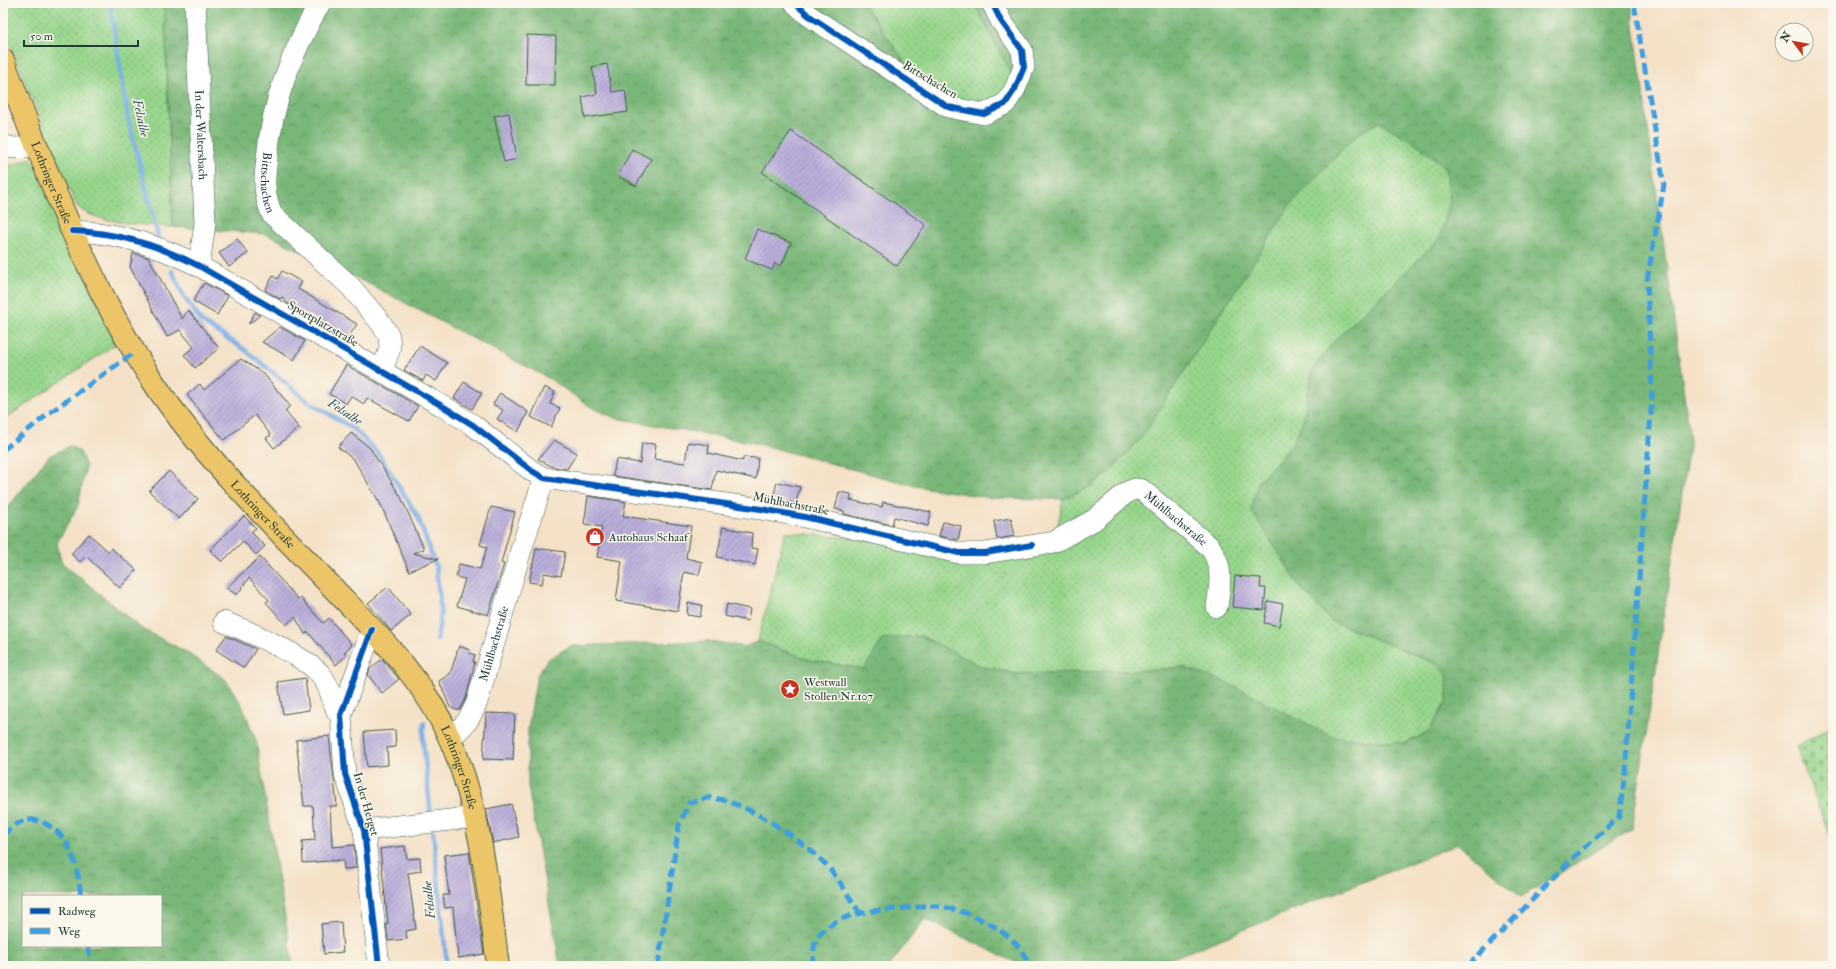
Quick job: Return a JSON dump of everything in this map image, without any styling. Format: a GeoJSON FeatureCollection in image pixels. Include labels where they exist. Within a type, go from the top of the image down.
{"type":"FeatureCollection","features":[{"type":"Feature","properties":{"kind":"main road","name":"Lothringer Straße"},"geometry":{"type":"LineString","coordinates":[[3,60],[72,231],[135,352],[156,386],[174,411],[261,513],[372,629],[409,670],[424,692],[449,738],[476,817],[490,901],[498,966]]}},
{"type":"Feature","properties":{"kind":"street","name":"In der Waltersbach"},"geometry":{"type":"LineString","coordinates":[[195,3],[205,223],[199,266]]}},
{"type":"Feature","properties":{"kind":"street","name":"Bittschachen"},"geometry":{"type":"LineString","coordinates":[[320,3],[292,55],[277,99],[268,140],[264,186],[266,201],[272,214],[350,286],[381,323],[389,336],[390,348],[382,371]]}},
{"type":"Feature","properties":{"kind":"street","name":"Bittschachen"},"geometry":{"type":"LineString","coordinates":[[795,3],[808,15],[948,106],[984,114],[1005,104],[1016,88],[1024,67],[1022,50],[1001,21],[992,3]]}},
{"type":"Feature","properties":{"kind":"street"},"geometry":{"type":"LineString","coordinates":[[3,145],[13,148],[37,147]]}},
{"type":"Feature","properties":{"kind":"street","name":"Sportplatzstraße"},"geometry":{"type":"LineString","coordinates":[[72,231],[92,231],[141,243],[167,252],[199,266],[473,425],[532,472],[544,478]]}},
{"type":"Feature","properties":{"kind":"street","name":"Mühlbachstraße"},"geometry":{"type":"LineString","coordinates":[[449,738],[463,728],[471,717],[477,702],[521,550],[544,478],[722,502],[769,510],[959,553],[985,552],[1054,542],[1094,520],[1127,492],[1135,489],[1142,490],[1210,547],[1218,558],[1220,569],[1217,607]]}},
{"type":"Feature","properties":{"kind":"street","name":"In der Herget"},"geometry":{"type":"LineString","coordinates":[[224,622],[252,634],[295,656],[320,673],[340,715]]}},
{"type":"Feature","properties":{"kind":"street","name":"In der Herget"},"geometry":{"type":"LineString","coordinates":[[372,629],[340,715],[345,774],[364,830],[379,966]]}},
{"type":"Feature","properties":{"kind":"street","name":"In der Herget"},"geometry":{"type":"LineString","coordinates":[[364,830],[476,817]]}},
{"type":"Feature","properties":{"kind":"green space"},"geometry":{"type":"Polygon","coordinates":[[[3,3],[164,3],[173,227],[107,220],[84,211],[76,205],[3,28],[3,3]]]}},
{"type":"Feature","properties":{"kind":"green space"},"geometry":{"type":"Polygon","coordinates":[[[164,3],[863,3],[935,105],[985,123],[1024,98],[974,3],[1631,3],[1690,439],[1632,829],[1521,897],[1458,844],[1153,966],[1023,966],[925,919],[889,966],[560,966],[528,787],[528,729],[537,675],[548,659],[571,646],[710,641],[745,647],[758,641],[810,660],[864,669],[883,639],[921,636],[981,666],[1016,674],[1153,670],[1183,667],[1223,681],[1333,737],[1406,743],[1428,732],[1447,701],[1448,676],[1435,663],[1331,621],[1301,588],[1251,510],[1258,483],[1293,443],[1303,421],[1312,371],[1334,341],[1439,240],[1450,203],[1446,168],[1419,145],[1379,122],[1356,135],[1290,205],[1142,437],[1109,473],[1088,488],[1063,499],[991,498],[915,486],[755,443],[615,418],[591,407],[550,379],[373,286],[266,234],[173,227],[164,3]]]}},
{"type":"Feature","properties":{"kind":"green space"},"geometry":{"type":"Polygon","coordinates":[[[863,3],[974,3],[1025,98],[985,123],[935,105],[863,3]]]}},
{"type":"Feature","properties":{"kind":"green space"},"geometry":{"type":"Polygon","coordinates":[[[1379,122],[1419,145],[1446,168],[1450,203],[1439,240],[1334,341],[1312,371],[1303,421],[1293,443],[1258,483],[1331,621],[1435,663],[1448,676],[1447,701],[1428,732],[1406,743],[1333,737],[1183,667],[1153,670],[1016,674],[981,666],[921,636],[883,639],[865,669],[810,660],[758,641],[785,532],[851,538],[1007,560],[1057,529],[1063,499],[1088,488],[1109,473],[1142,437],[1290,205],[1356,135],[1379,122]]]}},
{"type":"Feature","properties":{"kind":"green space"},"geometry":{"type":"Polygon","coordinates":[[[31,158],[116,344],[3,420],[3,168],[31,158]]]}},
{"type":"Feature","properties":{"kind":"green space"},"geometry":{"type":"Polygon","coordinates":[[[70,446],[80,452],[86,466],[78,506],[57,543],[61,562],[141,628],[186,652],[225,679],[241,703],[256,740],[293,966],[3,966],[3,513],[49,456],[70,446]]]}},
{"type":"Feature","properties":{"kind":"green space"},"geometry":{"type":"Polygon","coordinates":[[[1833,726],[1833,845],[1796,746],[1833,726]]]}},
{"type":"Feature","properties":{"kind":"building"},"geometry":{"type":"Polygon","coordinates":[[[527,35],[556,36],[555,85],[526,85],[527,35]]]}},
{"type":"Feature","properties":{"kind":"building"},"geometry":{"type":"Polygon","coordinates":[[[607,64],[612,92],[625,90],[628,112],[585,118],[582,97],[597,94],[592,67],[607,64]]]}},
{"type":"Feature","properties":{"kind":"building"},"geometry":{"type":"Polygon","coordinates":[[[509,113],[517,159],[504,162],[494,116],[509,113]]]}},
{"type":"Feature","properties":{"kind":"building"},"geometry":{"type":"Polygon","coordinates":[[[791,131],[926,225],[897,266],[762,172],[791,131]]]}},
{"type":"Feature","properties":{"kind":"building"},"geometry":{"type":"Polygon","coordinates":[[[632,149],[651,159],[636,186],[618,176],[632,149]]]}},
{"type":"Feature","properties":{"kind":"building"},"geometry":{"type":"Polygon","coordinates":[[[757,229],[791,243],[781,266],[775,263],[772,270],[745,259],[757,229]]]}},
{"type":"Feature","properties":{"kind":"building"},"geometry":{"type":"Polygon","coordinates":[[[237,239],[248,253],[229,267],[219,253],[237,239]]]}},
{"type":"Feature","properties":{"kind":"building"},"geometry":{"type":"Polygon","coordinates":[[[133,253],[149,258],[182,319],[188,310],[219,348],[195,368],[184,355],[194,347],[180,330],[167,337],[130,267],[133,253]]]}},
{"type":"Feature","properties":{"kind":"building"},"geometry":{"type":"Polygon","coordinates":[[[282,271],[302,282],[298,289],[357,324],[348,338],[287,303],[282,297],[280,299],[265,290],[273,276],[277,279],[282,271]]]}},
{"type":"Feature","properties":{"kind":"building"},"geometry":{"type":"Polygon","coordinates":[[[204,283],[228,296],[217,315],[193,301],[204,283]]]}},
{"type":"Feature","properties":{"kind":"building"},"geometry":{"type":"Polygon","coordinates":[[[255,312],[260,315],[249,324],[249,323],[255,312]]]}},
{"type":"Feature","properties":{"kind":"building"},"geometry":{"type":"Polygon","coordinates":[[[280,327],[305,341],[294,360],[262,342],[280,327]]]}},
{"type":"Feature","properties":{"kind":"building"},"geometry":{"type":"Polygon","coordinates":[[[420,346],[447,363],[436,381],[426,375],[423,381],[404,370],[420,346]]]}},
{"type":"Feature","properties":{"kind":"building"},"geometry":{"type":"Polygon","coordinates":[[[241,359],[264,374],[290,406],[285,411],[299,428],[274,448],[266,438],[271,435],[255,415],[224,440],[187,395],[200,384],[204,390],[241,359]]]}},
{"type":"Feature","properties":{"kind":"building"},"geometry":{"type":"Polygon","coordinates":[[[346,365],[418,406],[409,421],[367,398],[364,404],[351,396],[346,404],[329,394],[346,365]]]}},
{"type":"Feature","properties":{"kind":"building"},"geometry":{"type":"Polygon","coordinates":[[[464,382],[482,393],[472,409],[454,398],[464,382]]]}},
{"type":"Feature","properties":{"kind":"building"},"geometry":{"type":"Polygon","coordinates":[[[544,387],[555,392],[550,404],[560,408],[551,427],[531,417],[544,387]]]}},
{"type":"Feature","properties":{"kind":"building"},"geometry":{"type":"Polygon","coordinates":[[[500,393],[528,412],[518,432],[497,419],[503,410],[493,404],[500,393]]]}},
{"type":"Feature","properties":{"kind":"building"},"geometry":{"type":"Polygon","coordinates":[[[351,433],[370,448],[401,497],[424,549],[413,553],[438,559],[409,571],[381,505],[354,460],[338,447],[351,433]]]}},
{"type":"Feature","properties":{"kind":"building"},"geometry":{"type":"Polygon","coordinates":[[[554,440],[577,453],[567,469],[553,467],[538,459],[554,440]]]}},
{"type":"Feature","properties":{"kind":"building"},"geometry":{"type":"Polygon","coordinates":[[[688,442],[709,445],[708,453],[743,461],[743,457],[758,458],[756,479],[716,470],[712,490],[613,476],[616,459],[640,463],[642,443],[656,444],[654,459],[685,463],[688,442]]]}},
{"type":"Feature","properties":{"kind":"building"},"geometry":{"type":"Polygon","coordinates":[[[169,471],[198,499],[179,519],[149,491],[169,471]]]}},
{"type":"Feature","properties":{"kind":"building"},"geometry":{"type":"Polygon","coordinates":[[[777,482],[800,487],[796,503],[773,499],[777,482]]]}},
{"type":"Feature","properties":{"kind":"building"},"geometry":{"type":"Polygon","coordinates":[[[839,492],[851,494],[850,500],[882,507],[883,502],[931,512],[928,526],[894,517],[892,525],[844,514],[844,511],[835,509],[839,492]]]}},
{"type":"Feature","properties":{"kind":"building"},"geometry":{"type":"Polygon","coordinates":[[[588,496],[626,502],[623,516],[691,526],[686,558],[702,562],[699,575],[684,572],[678,611],[616,601],[622,561],[597,557],[602,527],[584,524],[588,496]]]}},
{"type":"Feature","properties":{"kind":"building"},"geometry":{"type":"Polygon","coordinates":[[[491,507],[515,512],[501,563],[504,564],[488,615],[457,606],[465,579],[456,577],[459,564],[480,569],[487,547],[480,545],[491,507]]]}},
{"type":"Feature","properties":{"kind":"building"},"geometry":{"type":"Polygon","coordinates":[[[244,516],[256,528],[251,532],[265,546],[256,555],[243,541],[222,562],[210,550],[244,516]]]}},
{"type":"Feature","properties":{"kind":"building"},"geometry":{"type":"Polygon","coordinates":[[[1011,518],[1015,536],[997,539],[994,521],[1011,518]]]}},
{"type":"Feature","properties":{"kind":"building"},"geometry":{"type":"Polygon","coordinates":[[[943,522],[961,526],[958,540],[939,536],[943,522]]]}},
{"type":"Feature","properties":{"kind":"building"},"geometry":{"type":"Polygon","coordinates":[[[723,527],[752,533],[751,548],[758,549],[755,565],[717,557],[723,527]]]}},
{"type":"Feature","properties":{"kind":"building"},"geometry":{"type":"Polygon","coordinates":[[[89,534],[109,552],[111,548],[136,570],[120,588],[86,556],[80,562],[71,554],[89,534]]]}},
{"type":"Feature","properties":{"kind":"building"},"geometry":{"type":"Polygon","coordinates":[[[536,548],[565,552],[561,576],[544,573],[542,584],[529,582],[536,548]]]}},
{"type":"Feature","properties":{"kind":"building"},"geometry":{"type":"Polygon","coordinates":[[[260,557],[298,599],[300,597],[323,623],[329,618],[352,645],[344,652],[347,655],[336,665],[308,632],[305,634],[295,617],[286,625],[266,602],[269,600],[249,578],[237,595],[226,588],[260,557]]]}},
{"type":"Feature","properties":{"kind":"building"},"geometry":{"type":"Polygon","coordinates":[[[1235,576],[1261,578],[1260,588],[1266,588],[1264,610],[1232,607],[1235,576]]]}},
{"type":"Feature","properties":{"kind":"building"},"geometry":{"type":"Polygon","coordinates":[[[388,587],[411,615],[391,631],[368,603],[388,587]]]}},
{"type":"Feature","properties":{"kind":"building"},"geometry":{"type":"Polygon","coordinates":[[[1268,601],[1283,604],[1279,626],[1264,623],[1268,601]]]}},
{"type":"Feature","properties":{"kind":"building"},"geometry":{"type":"Polygon","coordinates":[[[688,603],[702,605],[700,617],[687,615],[688,603]]]}},
{"type":"Feature","properties":{"kind":"building"},"geometry":{"type":"Polygon","coordinates":[[[727,604],[750,609],[748,621],[725,616],[727,604]]]}},
{"type":"Feature","properties":{"kind":"building"},"geometry":{"type":"Polygon","coordinates":[[[226,636],[256,649],[244,668],[216,650],[226,636]]]}},
{"type":"Feature","properties":{"kind":"building"},"geometry":{"type":"Polygon","coordinates":[[[459,646],[470,650],[469,653],[475,655],[473,662],[475,662],[466,698],[460,710],[456,710],[450,707],[439,681],[450,674],[459,646]]]}},
{"type":"Feature","properties":{"kind":"building"},"geometry":{"type":"Polygon","coordinates":[[[382,659],[399,679],[382,693],[368,675],[370,669],[382,659]]]}},
{"type":"Feature","properties":{"kind":"building"},"geometry":{"type":"Polygon","coordinates":[[[305,678],[309,710],[283,714],[278,682],[305,678]]]}},
{"type":"Feature","properties":{"kind":"building"},"geometry":{"type":"Polygon","coordinates":[[[486,713],[515,714],[513,760],[483,759],[486,713]]]}},
{"type":"Feature","properties":{"kind":"building"},"geometry":{"type":"Polygon","coordinates":[[[395,730],[396,747],[387,748],[388,765],[367,767],[364,732],[395,730]]]}},
{"type":"Feature","properties":{"kind":"building"},"geometry":{"type":"Polygon","coordinates":[[[329,736],[337,806],[330,806],[332,847],[354,845],[356,868],[344,869],[343,860],[303,863],[302,841],[315,840],[313,806],[304,806],[296,740],[329,736]]]}},
{"type":"Feature","properties":{"kind":"building"},"geometry":{"type":"Polygon","coordinates":[[[511,804],[519,837],[493,843],[486,809],[511,804]]]}},
{"type":"Feature","properties":{"kind":"building"},"geometry":{"type":"Polygon","coordinates":[[[405,846],[407,859],[420,858],[421,871],[408,873],[416,929],[406,931],[407,939],[388,941],[386,924],[388,924],[380,849],[405,846]]]}},
{"type":"Feature","properties":{"kind":"building"},"geometry":{"type":"Polygon","coordinates":[[[469,852],[484,954],[458,958],[453,907],[445,908],[443,895],[449,895],[444,855],[469,852]]]}},
{"type":"Feature","properties":{"kind":"building"},"geometry":{"type":"Polygon","coordinates":[[[341,922],[343,952],[324,954],[321,924],[341,922]]]}},
{"type":"Feature","properties":{"kind":"waterway","name":"Felsalbe"},"geometry":{"type":"LineString","coordinates":[[110,3],[128,118],[158,236]]}},
{"type":"Feature","properties":{"kind":"waterway","name":"Felsalbe"},"geometry":{"type":"LineString","coordinates":[[172,271],[184,297],[202,322],[244,349],[309,402],[354,429],[378,453],[418,517],[436,567],[441,614],[437,640]]}},
{"type":"Feature","properties":{"kind":"waterway","name":"Felsalbe"},"geometry":{"type":"LineString","coordinates":[[424,723],[423,741],[431,817]]}},
{"type":"Feature","properties":{"kind":"waterway","name":"Felsalbe"},"geometry":{"type":"LineString","coordinates":[[433,832],[447,966]]}},
{"type":"Feature","properties":{"kind":"marked path"},"geometry":{"type":"LineString","coordinates":[[1468,966],[1573,858],[1619,817],[1625,772],[1652,398],[1647,280],[1664,185],[1634,3]]}},
{"type":"Feature","properties":{"kind":"marked path"},"geometry":{"type":"LineString","coordinates":[[3,450],[52,411],[135,352]]}},
{"type":"Feature","properties":{"kind":"marked path"},"geometry":{"type":"LineString","coordinates":[[658,966],[679,825],[689,803],[705,798],[720,799],[736,804],[754,812],[789,834],[828,867],[860,913]]}},
{"type":"Feature","properties":{"kind":"marked path"},"geometry":{"type":"LineString","coordinates":[[3,835],[12,827],[27,820],[38,821],[54,829],[61,836],[72,854],[78,874],[81,895]]}},
{"type":"Feature","properties":{"kind":"marked path"},"geometry":{"type":"LineString","coordinates":[[813,966],[816,941],[820,934],[828,926],[848,916],[871,911],[924,906],[948,908],[962,912],[991,925],[1004,933],[1015,943],[1024,954],[1028,966]]}},
{"type":"Feature","properties":{"kind":"marked path"},"geometry":{"type":"LineString","coordinates":[[88,947],[91,966]]}},
{"type":"Feature","properties":{"kind":"cycle path"},"geometry":{"type":"LineString","coordinates":[[795,3],[808,15],[948,107],[984,114],[1005,104],[1015,89],[1024,67],[1022,50],[1001,21],[992,3]]}},
{"type":"Feature","properties":{"kind":"cycle path"},"geometry":{"type":"LineString","coordinates":[[72,231],[105,234],[137,241],[169,252],[199,266],[444,407],[473,425],[532,471],[544,478],[761,509],[805,517],[959,553],[985,553],[1032,545]]}},
{"type":"Feature","properties":{"kind":"cycle path"},"geometry":{"type":"LineString","coordinates":[[372,629],[341,715],[345,774],[364,830],[379,966]]}},
{"type":"Feature","properties":{"kind":"place","name":"Autohaus Schaaf"},"geometry":{"type":"Point","coordinates":[595,537]}},
{"type":"Feature","properties":{"kind":"place","name":"Westwall Stollen Nr.107"},"geometry":{"type":"Point","coordinates":[790,689]}}]}
